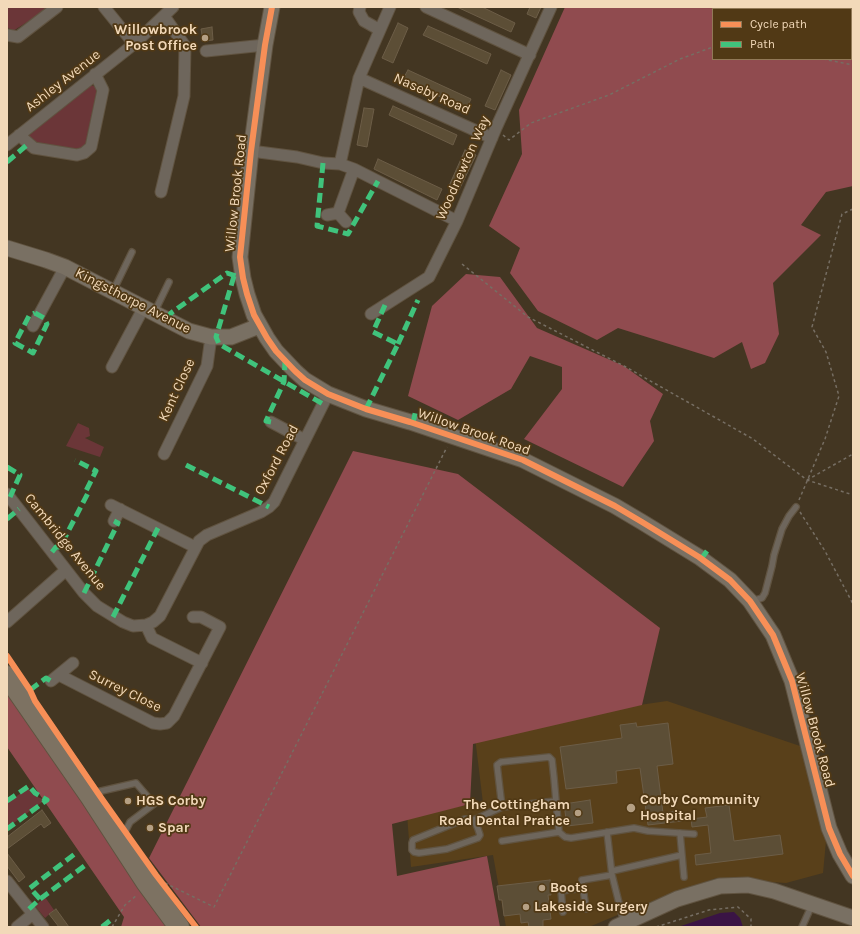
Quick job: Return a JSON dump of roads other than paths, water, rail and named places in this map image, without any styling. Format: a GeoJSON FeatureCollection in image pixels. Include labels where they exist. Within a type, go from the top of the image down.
{"type":"FeatureCollection","features":[{"type":"Feature","properties":{"kind":"highway"},"geometry":{"type":"LineString","coordinates":[[7,676],[90,796],[146,882],[179,927]]}},
{"type":"Feature","properties":{"kind":"street"},"geometry":{"type":"LineString","coordinates":[[7,35],[18,37],[57,7]]}},
{"type":"Feature","properties":{"kind":"street"},"geometry":{"type":"LineString","coordinates":[[104,7],[134,44]]}},
{"type":"Feature","properties":{"kind":"street","name":"Ashley Avenue"},"geometry":{"type":"LineString","coordinates":[[7,145],[134,44],[173,7]]}},
{"type":"Feature","properties":{"kind":"street","name":"Willow Brook Road"},"geometry":{"type":"LineString","coordinates":[[272,7],[265,45],[251,151],[240,257],[250,305],[259,326],[271,344],[285,362],[305,380],[328,394],[366,409],[523,460],[615,506],[699,557],[730,580],[750,601],[773,635],[792,682],[829,828],[840,854],[853,876]]}},
{"type":"Feature","properties":{"kind":"street"},"geometry":{"type":"LineString","coordinates":[[360,7],[359,12],[364,21],[380,30]]}},
{"type":"Feature","properties":{"kind":"street"},"geometry":{"type":"LineString","coordinates":[[340,164],[359,78],[390,7]]}},
{"type":"Feature","properties":{"kind":"street"},"geometry":{"type":"LineString","coordinates":[[426,7],[530,55]]}},
{"type":"Feature","properties":{"kind":"street","name":"Woodnewton Way"},"geometry":{"type":"LineString","coordinates":[[371,314],[429,277],[457,221],[494,133],[551,7]]}},
{"type":"Feature","properties":{"kind":"street"},"geometry":{"type":"LineString","coordinates":[[161,192],[184,96],[185,46],[164,16]]}},
{"type":"Feature","properties":{"kind":"street"},"geometry":{"type":"LineString","coordinates":[[206,51],[265,45]]}},
{"type":"Feature","properties":{"kind":"street"},"geometry":{"type":"LineString","coordinates":[[19,135],[34,148],[77,155],[84,153],[91,147],[103,90],[95,74]]}},
{"type":"Feature","properties":{"kind":"street","name":"Naseby Road"},"geometry":{"type":"LineString","coordinates":[[359,78],[494,133]]}},
{"type":"Feature","properties":{"kind":"street"},"geometry":{"type":"LineString","coordinates":[[251,151],[297,157],[323,163],[340,164],[354,169],[457,221]]}},
{"type":"Feature","properties":{"kind":"street"},"geometry":{"type":"LineString","coordinates":[[346,222],[332,214],[354,169]]}},
{"type":"Feature","properties":{"kind":"street","name":"Kingsthorpe Avenue"},"geometry":{"type":"LineString","coordinates":[[7,248],[66,267],[189,330],[211,337],[231,337],[259,326]]}},
{"type":"Feature","properties":{"kind":"street"},"geometry":{"type":"LineString","coordinates":[[33,326],[66,267]]}},
{"type":"Feature","properties":{"kind":"street"},"geometry":{"type":"LineString","coordinates":[[112,367],[149,310]]}},
{"type":"Feature","properties":{"kind":"street","name":"Kent Close"},"geometry":{"type":"LineString","coordinates":[[164,454],[207,366],[211,337]]}},
{"type":"Feature","properties":{"kind":"street","name":"Oxford Road"},"geometry":{"type":"LineString","coordinates":[[146,625],[154,622],[160,616],[199,541],[207,535],[269,507],[274,502],[328,394]]}},
{"type":"Feature","properties":{"kind":"street"},"geometry":{"type":"LineString","coordinates":[[271,422],[305,440]]}},
{"type":"Feature","properties":{"kind":"street","name":"Cambridge Avenue"},"geometry":{"type":"LineString","coordinates":[[9,500],[84,593],[97,606],[123,622],[133,626],[146,625]]}},
{"type":"Feature","properties":{"kind":"street"},"geometry":{"type":"LineString","coordinates":[[114,521],[116,507],[195,547]]}},
{"type":"Feature","properties":{"kind":"street"},"geometry":{"type":"LineString","coordinates":[[7,622],[66,570]]}},
{"type":"Feature","properties":{"kind":"street","name":"Surrey Close"},"geometry":{"type":"LineString","coordinates":[[73,663],[55,678],[149,721],[160,724],[167,723],[172,719],[220,627],[201,617],[193,617]]}},
{"type":"Feature","properties":{"kind":"street"},"geometry":{"type":"LineString","coordinates":[[146,625],[152,638],[202,662]]}},
{"type":"Feature","properties":{"kind":"street"},"geometry":{"type":"LineString","coordinates":[[7,881],[43,927]]}},
{"type":"Feature","properties":{"kind":"street"},"geometry":{"type":"LineString","coordinates":[[620,925],[677,899],[720,886],[748,885],[774,891],[853,918]]}},
{"type":"Feature","properties":{"kind":"street"},"geometry":{"type":"LineString","coordinates":[[16,927],[33,914]]}},
{"type":"Feature","properties":{"kind":"lane"},"geometry":{"type":"LineString","coordinates":[[112,291],[132,252]]}},
{"type":"Feature","properties":{"kind":"lane"},"geometry":{"type":"LineString","coordinates":[[149,310],[169,282]]}},
{"type":"Feature","properties":{"kind":"lane"},"geometry":{"type":"LineString","coordinates":[[750,601],[762,598],[765,593],[782,529],[796,506]]}},
{"type":"Feature","properties":{"kind":"lane"},"geometry":{"type":"LineString","coordinates":[[502,807],[497,765],[501,762],[549,757],[552,760],[559,832],[565,837],[571,838],[634,828],[648,831],[694,834]]}},
{"type":"Feature","properties":{"kind":"lane"},"geometry":{"type":"LineString","coordinates":[[90,796],[97,792],[136,783],[154,804],[130,822],[125,832],[118,839]]}},
{"type":"Feature","properties":{"kind":"lane"},"geometry":{"type":"LineString","coordinates":[[474,820],[480,835],[478,838],[446,849],[419,853],[412,850],[413,840],[465,819],[474,820],[502,807],[556,801]]}},
{"type":"Feature","properties":{"kind":"lane"},"geometry":{"type":"LineString","coordinates":[[502,841],[559,832]]}},
{"type":"Feature","properties":{"kind":"lane"},"geometry":{"type":"LineString","coordinates":[[606,832],[620,925]]}},
{"type":"Feature","properties":{"kind":"lane"},"geometry":{"type":"LineString","coordinates":[[680,833],[684,877]]}},
{"type":"Feature","properties":{"kind":"lane"},"geometry":{"type":"LineString","coordinates":[[586,909],[582,880],[682,855]]}},
{"type":"Feature","properties":{"kind":"lane"},"geometry":{"type":"LineString","coordinates":[[563,912],[561,891],[583,888]]}},
{"type":"Feature","properties":{"kind":"lane"},"geometry":{"type":"LineString","coordinates":[[802,927],[813,904]]}},
{"type":"Feature","properties":{"kind":"place","name":"Willowbrook Post Office"},"geometry":{"type":"Point","coordinates":[205,38]}},
{"type":"Feature","properties":{"kind":"place","name":"HGS Corby"},"geometry":{"type":"Point","coordinates":[128,801]}},
{"type":"Feature","properties":{"kind":"place","name":"Corby Community Hospital"},"geometry":{"type":"Point","coordinates":[631,808]}},
{"type":"Feature","properties":{"kind":"place","name":"The Cottingham Road Dental Pratice"},"geometry":{"type":"Point","coordinates":[578,813]}},
{"type":"Feature","properties":{"kind":"place","name":"Spar"},"geometry":{"type":"Point","coordinates":[150,828]}},
{"type":"Feature","properties":{"kind":"place","name":"Boots"},"geometry":{"type":"Point","coordinates":[542,888]}},
{"type":"Feature","properties":{"kind":"place","name":"Lakeside Surgery"},"geometry":{"type":"Point","coordinates":[526,907]}}]}
